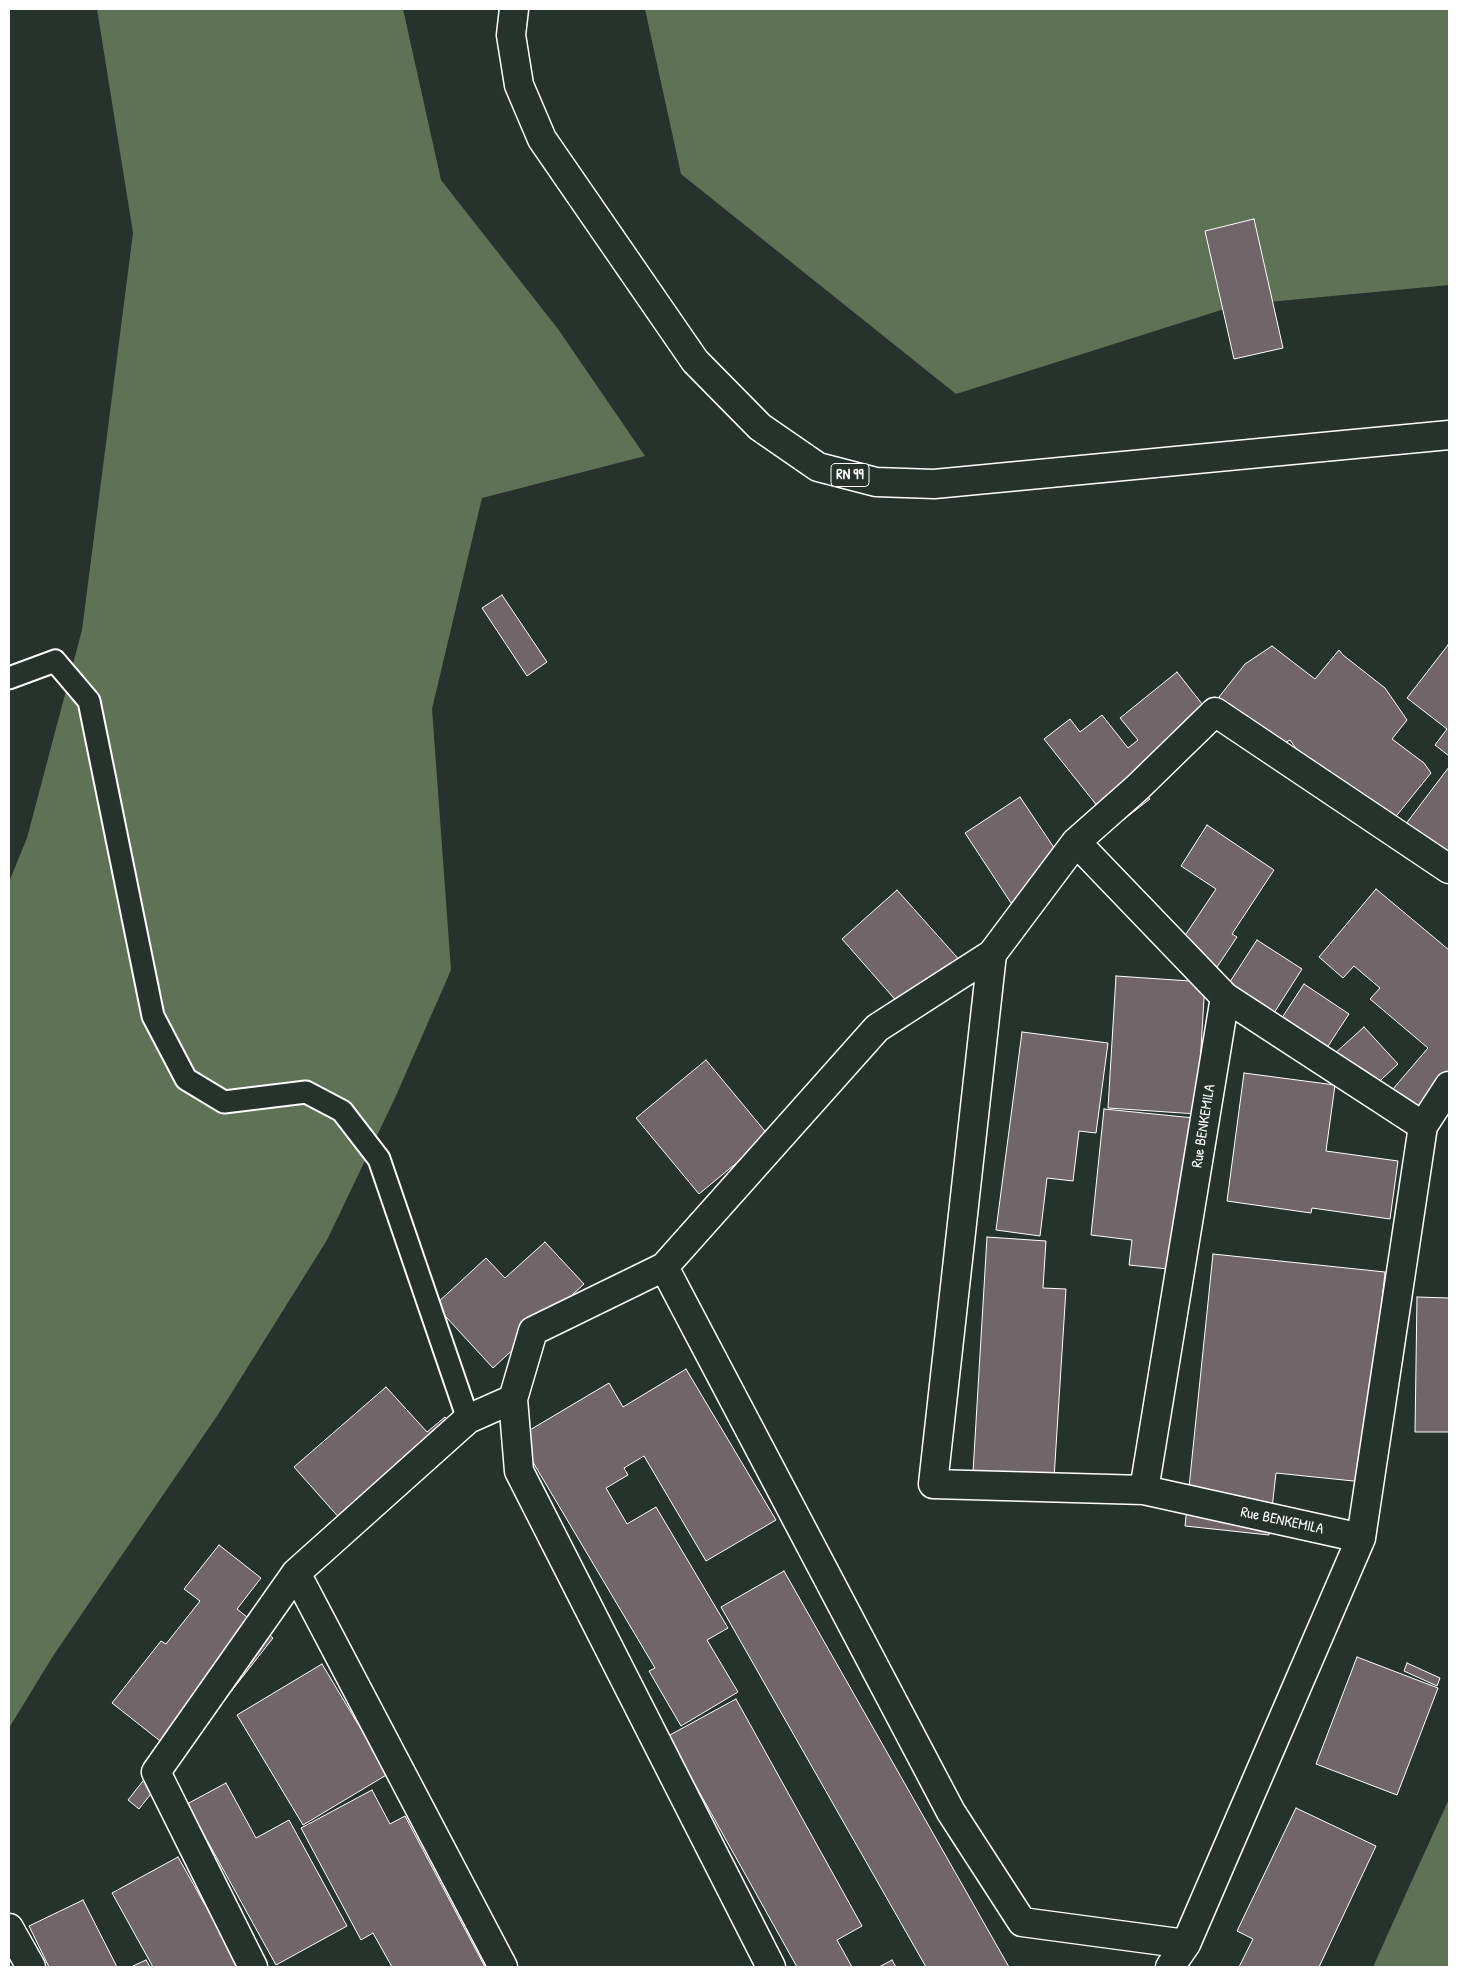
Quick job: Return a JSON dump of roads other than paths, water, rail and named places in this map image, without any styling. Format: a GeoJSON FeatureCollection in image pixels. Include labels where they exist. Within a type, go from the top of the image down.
{"type":"FeatureCollection","features":[{"type":"Feature","properties":{"kind":"street","name":"RN 99"},"geometry":{"type":"LineString","coordinates":[[514,9],[511,35],[519,85],[542,139],[695,361],[760,427],[818,467],[876,482],[934,484],[1449,435]]}},
{"type":"Feature","properties":{"kind":"street"},"geometry":{"type":"LineString","coordinates":[[771,1967],[519,1471],[513,1399],[533,1331],[664,1267],[877,1028],[992,954],[1076,842],[1137,788],[1215,712],[1449,869]]}},
{"type":"Feature","properties":{"kind":"street"},"geometry":{"type":"LineString","coordinates":[[1076,842],[1225,996],[1424,1126]]}},
{"type":"Feature","properties":{"kind":"street","name":"Rue BENKEMILA"},"geometry":{"type":"LineString","coordinates":[[992,954],[933,1484],[1144,1490],[1361,1538]]}},
{"type":"Feature","properties":{"kind":"street","name":"Rue BENKEMILA"},"geometry":{"type":"LineString","coordinates":[[1144,1490],[1225,996]]}},
{"type":"Feature","properties":{"kind":"street"},"geometry":{"type":"LineString","coordinates":[[1170,1967],[1186,1944],[1361,1538],[1424,1126],[1449,1086]]}},
{"type":"Feature","properties":{"kind":"street"},"geometry":{"type":"LineString","coordinates":[[664,1267],[951,1812],[1022,1922],[1186,1944]]}},
{"type":"Feature","properties":{"kind":"street"},"geometry":{"type":"LineString","coordinates":[[254,1967],[156,1772],[296,1573],[468,1419],[513,1399]]}},
{"type":"Feature","properties":{"kind":"street"},"geometry":{"type":"LineString","coordinates":[[296,1573],[503,1967]]}},
{"type":"Feature","properties":{"kind":"street"},"geometry":{"type":"LineString","coordinates":[[9,1928],[31,1967]]}},
{"type":"Feature","properties":{"kind":"lane"},"geometry":{"type":"LineString","coordinates":[[9,678],[55,661],[89,701],[153,1016],[186,1079],[224,1102],[306,1092],[342,1111],[379,1159],[468,1419]]}}]}
